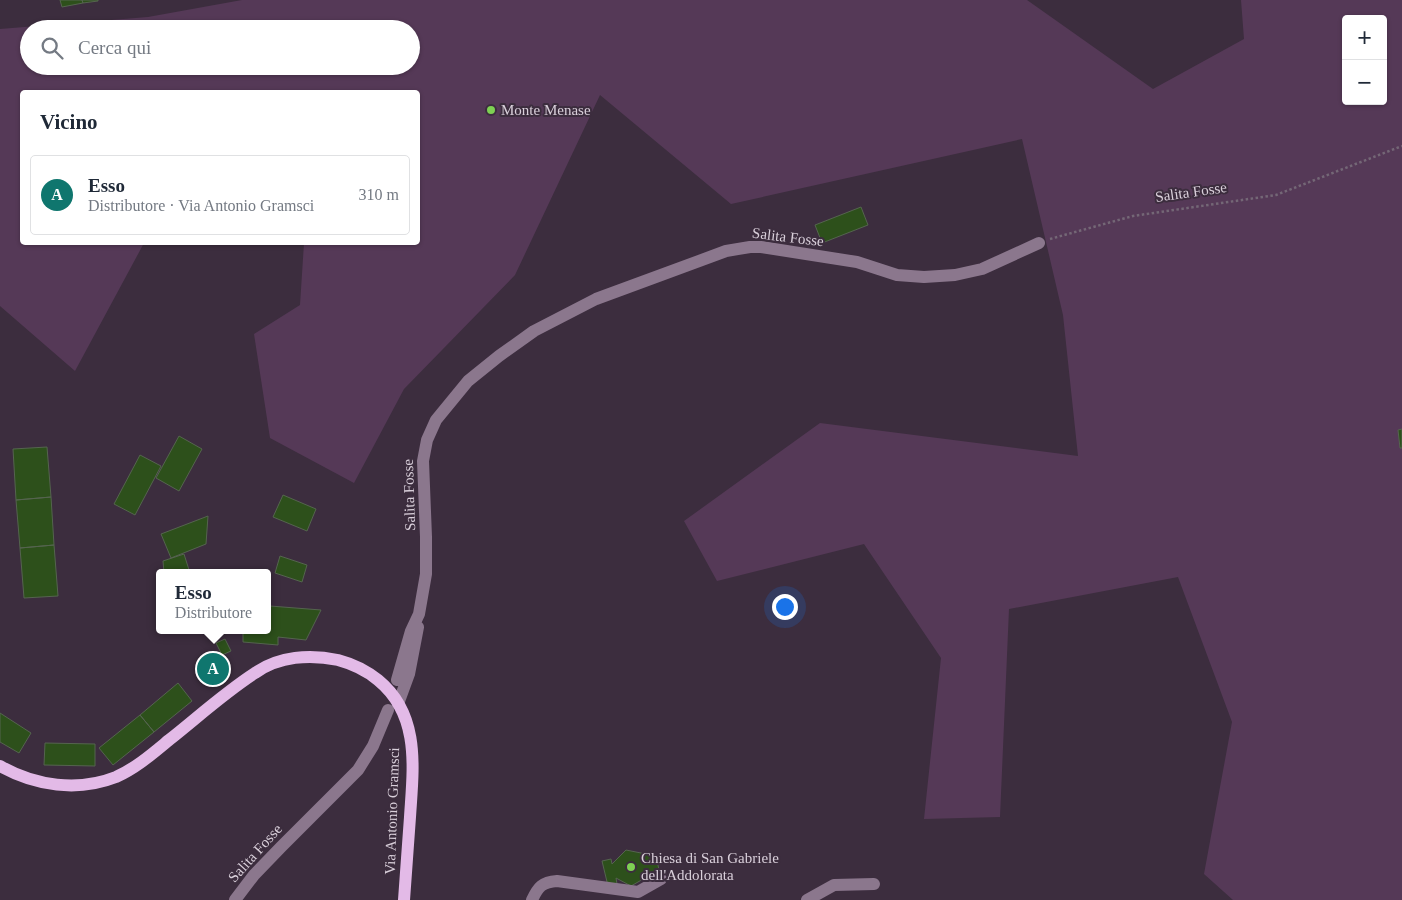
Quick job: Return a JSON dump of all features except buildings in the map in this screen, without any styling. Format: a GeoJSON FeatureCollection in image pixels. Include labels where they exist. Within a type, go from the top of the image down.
{"type":"FeatureCollection","features":[{"type":"Feature","properties":{"kind":"main road","name":"Via Antonio Gramsci"},"geometry":{"type":"LineString","coordinates":[[0,766],[31,780],[54,784],[91,784],[115,777],[144,760],[256,672],[279,661],[320,657],[351,664],[382,683],[393,707],[408,724],[411,737],[413,761],[404,900]]}},
{"type":"Feature","properties":{"kind":"street","name":"Salita Fosse"},"geometry":{"type":"LineString","coordinates":[[235,900],[254,875],[358,770],[373,746],[409,674],[414,654],[426,574],[423,460],[425,446],[436,420],[468,381],[534,331],[596,299],[726,251],[761,247],[857,262],[898,275],[924,277],[955,275],[982,269],[1039,243]]}},
{"type":"Feature","properties":{"kind":"street","name":"Salita Fosse"},"geometry":{"type":"LineString","coordinates":[[397,680],[411,631],[419,614]]}},
{"type":"Feature","properties":{"kind":"street"},"geometry":{"type":"LineString","coordinates":[[532,900],[537,889],[542,884],[549,882],[557,881],[638,892],[661,879]]}},
{"type":"Feature","properties":{"kind":"street"},"geometry":{"type":"LineString","coordinates":[[807,900],[834,885],[874,884]]}},
{"type":"Feature","properties":{"kind":"path","name":"Salita Fosse"},"geometry":{"type":"LineString","coordinates":[[1039,243],[1133,216],[1276,195],[1402,146]]}},
{"type":"Feature","properties":{"kind":"shaded area"},"geometry":{"type":"Polygon","coordinates":[[[242,0],[1027,0],[1153,89],[1244,39],[1241,0],[1402,0],[1402,900],[1233,900],[1204,874],[1232,722],[1178,577],[1009,609],[1000,817],[924,819],[941,658],[864,544],[717,581],[684,521],[820,423],[1078,456],[1063,315],[1022,139],[731,204],[600,95],[515,275],[404,389],[354,483],[270,438],[254,334],[300,305],[304,245],[420,245],[420,90],[20,90],[20,245],[143,245],[75,371],[0,306],[0,29],[20,27],[20,75],[420,75],[420,20],[111,20],[148,17],[242,0]]]}},
{"type":"Feature","properties":{"kind":"place","name":"Monte Menase"},"geometry":{"type":"Point","coordinates":[491,110]}},
{"type":"Feature","properties":{"kind":"place","name":"Esso"},"geometry":{"type":"Point","coordinates":[213,669]}},
{"type":"Feature","properties":{"kind":"place","name":"Chiesa di San Gabriele dell'Addolorata"},"geometry":{"type":"Point","coordinates":[631,867]}}]}
